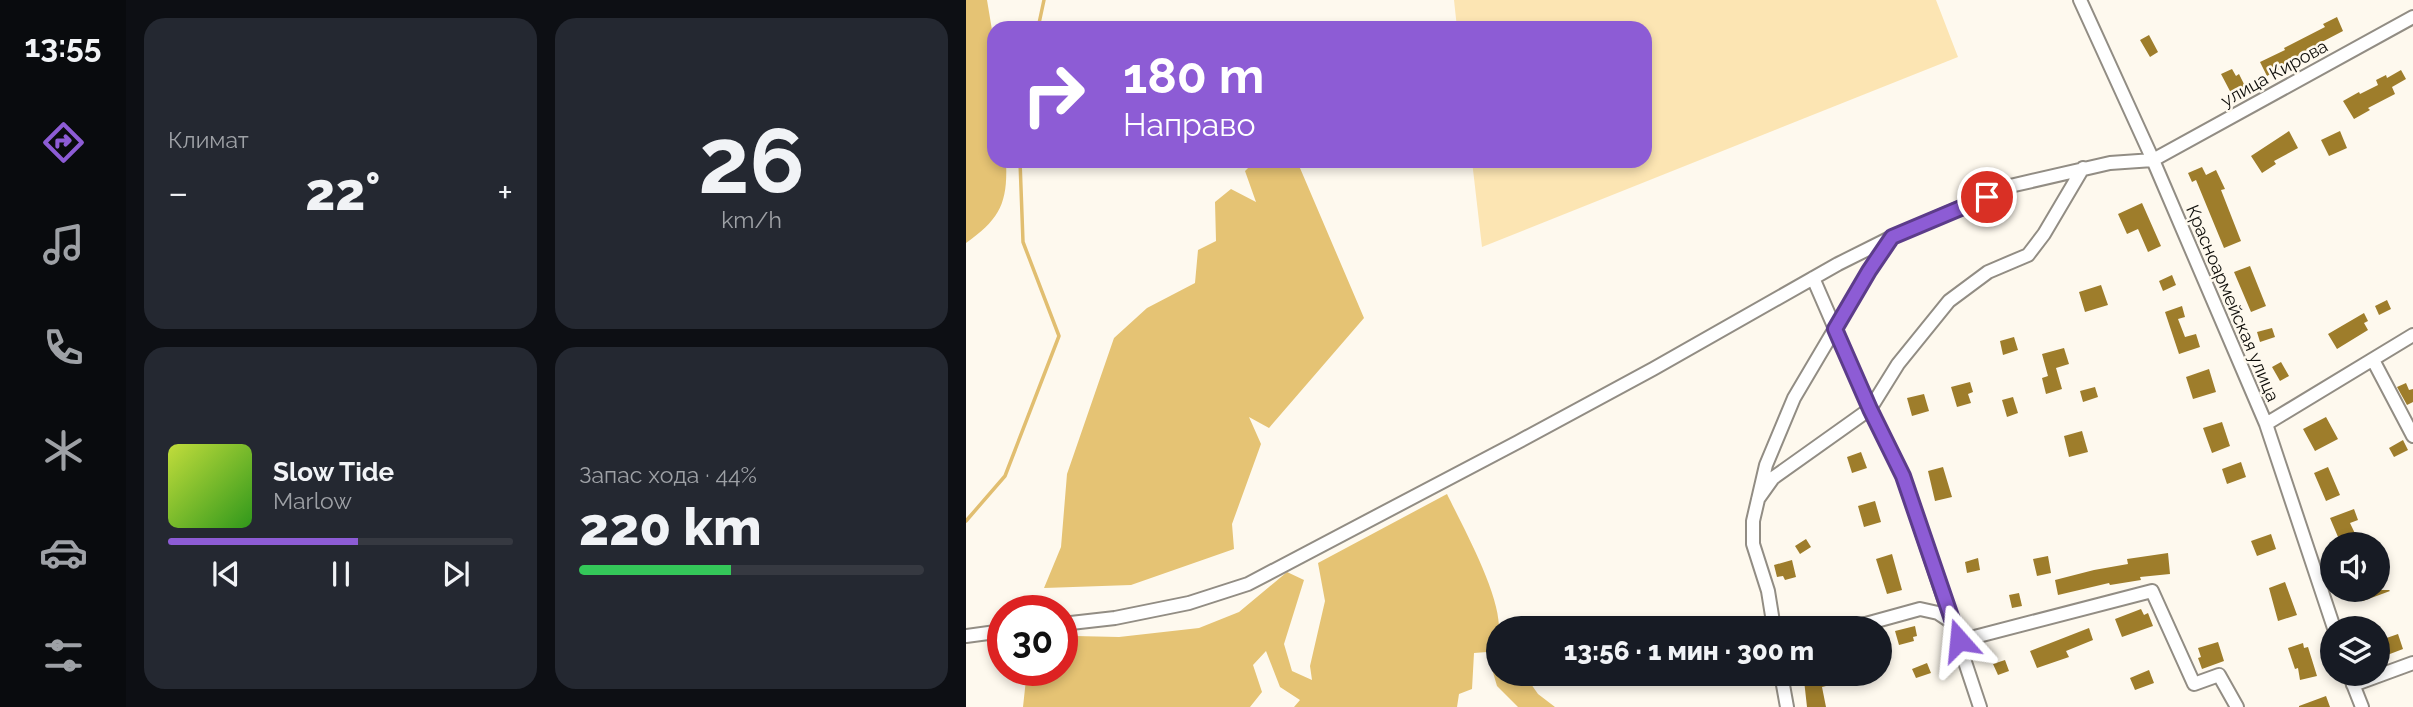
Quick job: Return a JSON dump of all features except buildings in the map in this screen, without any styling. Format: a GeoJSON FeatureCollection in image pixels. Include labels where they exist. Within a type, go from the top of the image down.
{"type":"FeatureCollection","features":[{"type":"Feature","properties":{"kind":"street","name":"Красноармейская улица"},"geometry":{"type":"LineString","coordinates":[[2080,0],[2153,160],[2266,424],[2330,616]]}},
{"type":"Feature","properties":{"kind":"street","name":"улица Кирова"},"geometry":{"type":"LineString","coordinates":[[2153,160],[2413,17]]}},
{"type":"Feature","properties":{"kind":"street"},"geometry":{"type":"LineString","coordinates":[[1078,622],[1115,618],[1176,605],[1248,584],[1622,386],[1813,278],[1892,237],[2010,186],[2082,168],[2153,160]]}},
{"type":"Feature","properties":{"kind":"street"},"geometry":{"type":"LineString","coordinates":[[1758,499],[1773,478],[1870,409],[1898,364],[1949,301],[1988,272],[2028,255],[2044,234],[2082,168]]}},
{"type":"Feature","properties":{"kind":"street"},"geometry":{"type":"LineString","coordinates":[[1772,616],[1768,591],[1753,544],[1753,521],[1766,465],[1794,398],[1892,237]]}},
{"type":"Feature","properties":{"kind":"street"},"geometry":{"type":"LineString","coordinates":[[1813,278],[1870,409],[1903,476],[1980,707]]}},
{"type":"Feature","properties":{"kind":"street"},"geometry":{"type":"LineString","coordinates":[[2266,424],[2413,335]]}},
{"type":"Feature","properties":{"kind":"street"},"geometry":{"type":"LineString","coordinates":[[2373,360],[2413,436]]}},
{"type":"Feature","properties":{"kind":"street"},"geometry":{"type":"LineString","coordinates":[[1959,640],[2152,592],[2194,684],[2219,675],[2237,707]]}},
{"type":"Feature","properties":{"kind":"street"},"geometry":{"type":"LineString","coordinates":[[1892,617],[1920,609],[1938,613],[1953,623]]}},
{"type":"Feature","properties":{"kind":"street"},"geometry":{"type":"LineString","coordinates":[[966,636],[987,633]]}},
{"type":"Feature","properties":{"kind":"street"},"geometry":{"type":"LineString","coordinates":[[2390,669],[2413,663]]}},
{"type":"Feature","properties":{"kind":"street"},"geometry":{"type":"LineString","coordinates":[[1783,686],[1787,707]]}},
{"type":"Feature","properties":{"kind":"street"},"geometry":{"type":"LineString","coordinates":[[2354,686],[2362,707]]}},
{"type":"Feature","properties":{"kind":"shaded area"},"geometry":{"type":"Polygon","coordinates":[[[966,0],[987,0],[990,21],[987,21],[987,168],[1006,168],[1005,188],[1000,209],[994,218],[966,243],[966,0]]]}},
{"type":"Feature","properties":{"kind":"shaded area"},"geometry":{"type":"Polygon","coordinates":[[[1454,0],[1936,0],[1958,57],[1482,247],[1473,168],[1652,168],[1652,21],[1456,21],[1454,0]]]}},
{"type":"Feature","properties":{"kind":"shaded area"},"geometry":{"type":"Polygon","coordinates":[[[1248,168],[1300,168],[1364,318],[1269,428],[1249,417],[1261,444],[1232,524],[1234,549],[1131,585],[1044,588],[1061,547],[1067,474],[1114,338],[1147,308],[1195,283],[1198,250],[1216,241],[1215,202],[1231,189],[1256,202],[1245,171],[1248,168]]]}},
{"type":"Feature","properties":{"kind":"shaded area"},"geometry":{"type":"Polygon","coordinates":[[[1447,494],[1479,559],[1493,595],[1498,616],[1486,616],[1486,652],[1474,653],[1472,689],[1459,694],[1457,707],[1294,707],[1300,700],[1280,687],[1266,651],[1253,665],[1262,692],[1250,707],[1023,707],[1025,686],[1078,686],[1078,636],[1119,637],[1199,628],[1239,612],[1287,572],[1304,580],[1284,644],[1292,671],[1312,680],[1310,666],[1325,601],[1318,563],[1447,494]]]}},
{"type":"Feature","properties":{"kind":"shaded area"},"geometry":{"type":"Polygon","coordinates":[[[1497,686],[1532,686],[1555,707],[1518,707],[1497,686]]]}},
{"type":"Feature","properties":{"kind":"waterway"},"geometry":{"type":"LineString","coordinates":[[1040,21],[1044,0]]}},
{"type":"Feature","properties":{"kind":"waterway"},"geometry":{"type":"LineString","coordinates":[[966,521],[1005,476],[1059,336],[1023,242],[1020,168]]}},
{"type":"Feature","properties":{"kind":"route"},"geometry":{"type":"LineString","coordinates":[[1959,640],[1903,476],[1835,329],[1892,237],[1987,197]]}}]}
